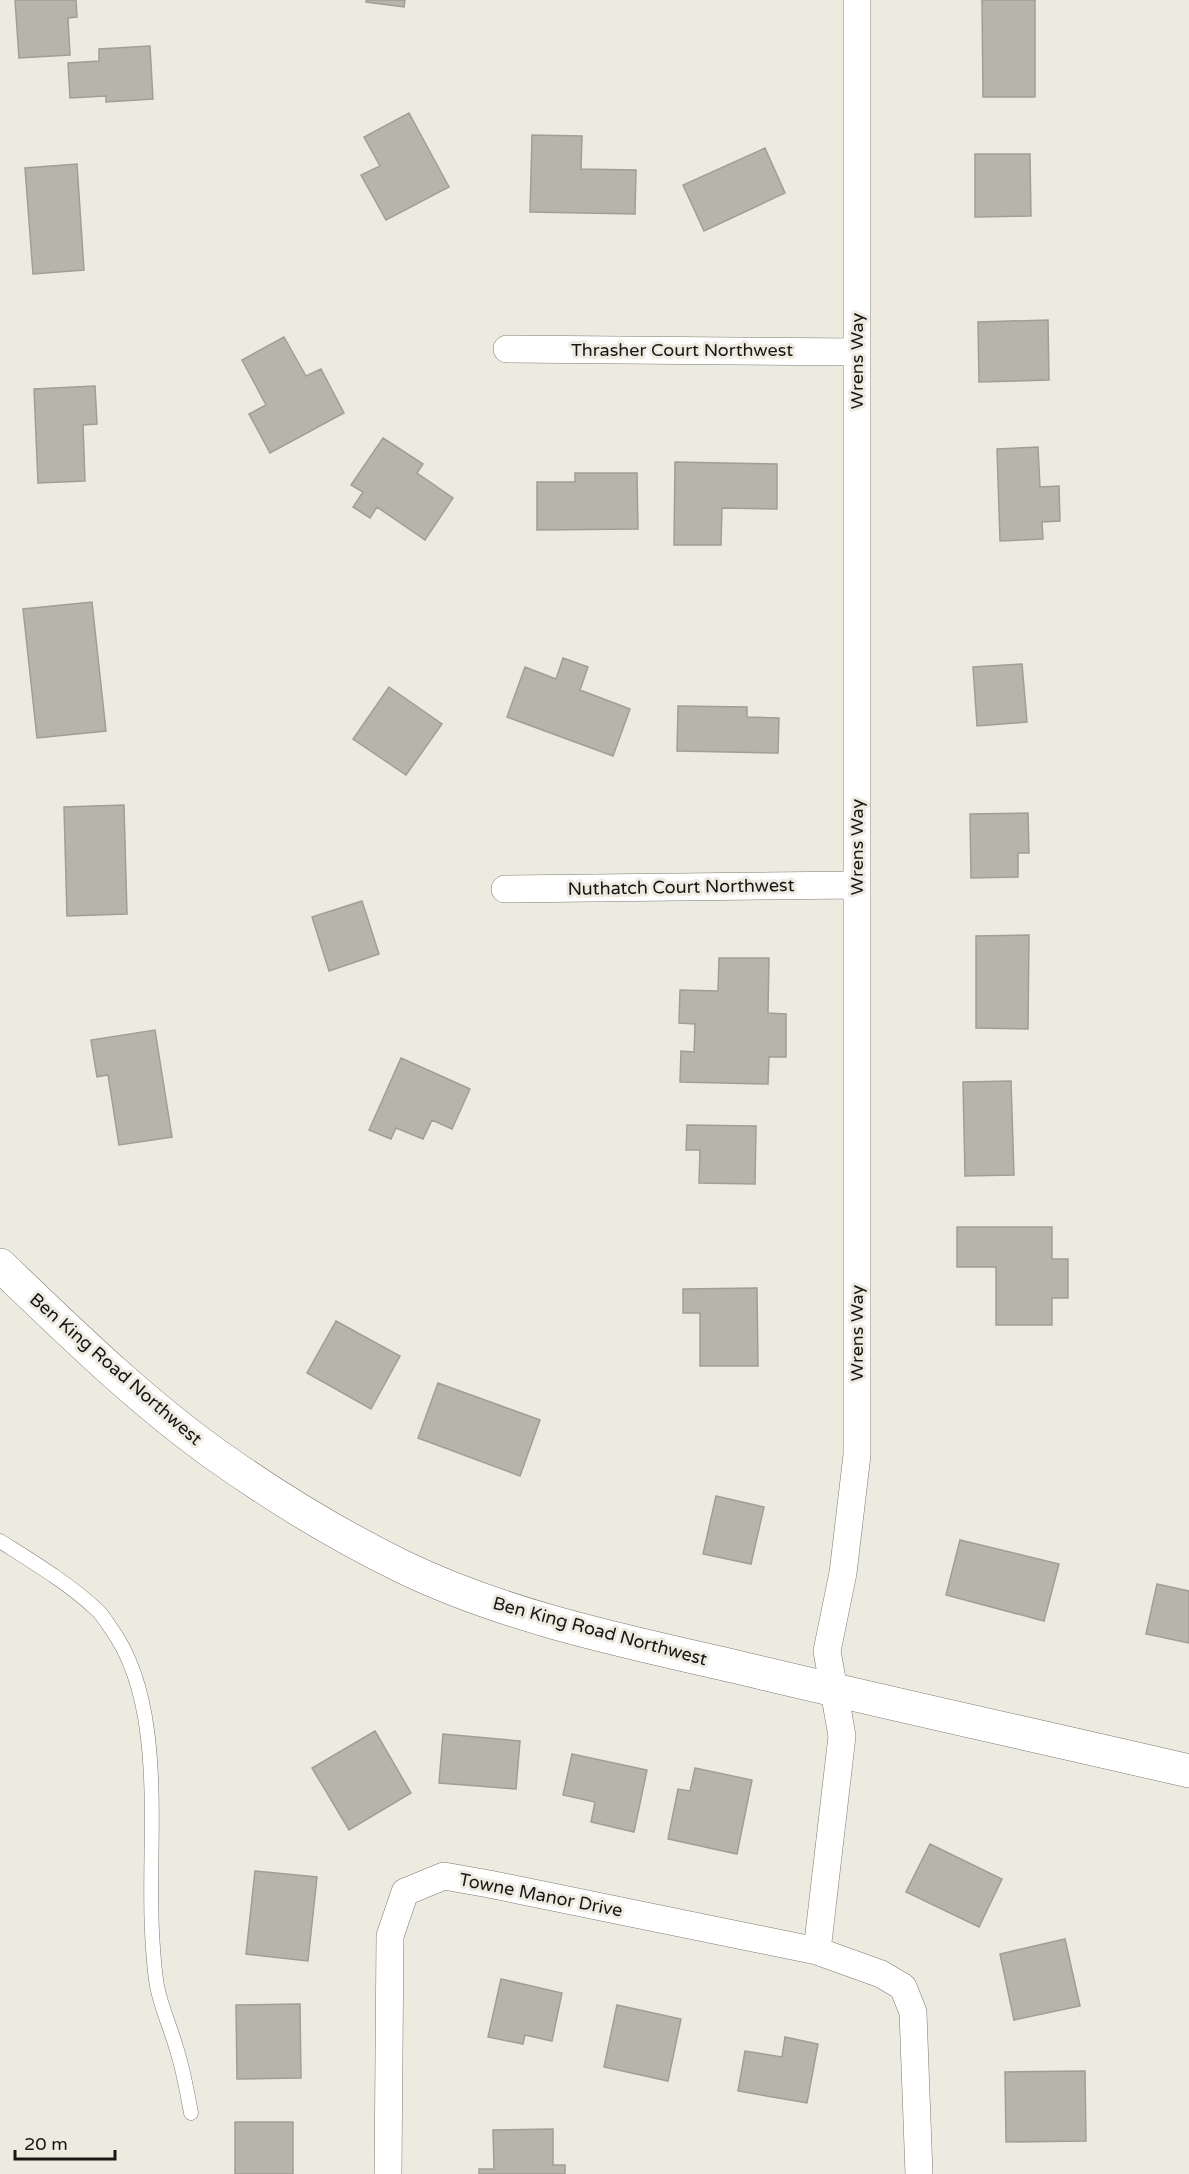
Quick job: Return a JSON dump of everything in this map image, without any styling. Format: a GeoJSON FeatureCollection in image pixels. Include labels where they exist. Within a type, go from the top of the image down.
{"type":"FeatureCollection","features":[{"type":"Feature","properties":{"kind":"street","name":"Wrens Way"},"geometry":{"type":"LineString","coordinates":[[833,1690],[826,1652],[843,1573],[858,1455],[857,0]]}},
{"type":"Feature","properties":{"kind":"street","name":"Thrasher Court Northwest"},"geometry":{"type":"LineString","coordinates":[[507,349],[857,352]]}},
{"type":"Feature","properties":{"kind":"street","name":"Nuthatch Court Northwest"},"geometry":{"type":"LineString","coordinates":[[506,889],[857,885]]}},
{"type":"Feature","properties":{"kind":"street","name":"Ben King Road Northwest"},"geometry":{"type":"LineString","coordinates":[[0,1265],[135,1390],[217,1455],[289,1505],[377,1554],[472,1596],[538,1618],[833,1690],[1189,1771]]}},
{"type":"Feature","properties":{"kind":"street"},"geometry":{"type":"LineString","coordinates":[[817,1952],[842,1736],[833,1690]]}},
{"type":"Feature","properties":{"kind":"street","name":"Towne Manor Drive"},"geometry":{"type":"LineString","coordinates":[[388,2174],[390,1936],[405,1892],[444,1876],[817,1952],[881,1974],[903,1987],[913,2012],[919,2174]]}},
{"type":"Feature","properties":{"kind":"lane"},"geometry":{"type":"LineString","coordinates":[[0,1541],[36,1563],[98,1610],[118,1637],[132,1667],[144,1711],[150,1766],[153,1850],[152,1931],[157,1985],[165,2018],[176,2047],[191,2113]]}},
{"type":"Feature","properties":{"kind":"building"},"geometry":{"type":"Polygon","coordinates":[[[15,0],[76,0],[77,17],[68,18],[70,55],[19,58],[15,0]]]}},
{"type":"Feature","properties":{"kind":"building"},"geometry":{"type":"Polygon","coordinates":[[[366,0],[405,0],[404,7],[366,2],[366,0]]]}},
{"type":"Feature","properties":{"kind":"building"},"geometry":{"type":"Polygon","coordinates":[[[982,0],[1035,0],[1035,97],[983,97],[982,0]]]}},
{"type":"Feature","properties":{"kind":"building"},"geometry":{"type":"Polygon","coordinates":[[[150,46],[153,99],[106,102],[106,96],[70,98],[68,63],[99,61],[99,49],[150,46]]]}},
{"type":"Feature","properties":{"kind":"building"},"geometry":{"type":"Polygon","coordinates":[[[409,113],[449,187],[386,220],[361,175],[380,166],[364,137],[409,113]]]}},
{"type":"Feature","properties":{"kind":"building"},"geometry":{"type":"Polygon","coordinates":[[[532,135],[582,136],[581,169],[636,170],[635,214],[530,212],[532,135]]]}},
{"type":"Feature","properties":{"kind":"building"},"geometry":{"type":"Polygon","coordinates":[[[765,148],[785,193],[704,231],[683,185],[765,148]]]}},
{"type":"Feature","properties":{"kind":"building"},"geometry":{"type":"Polygon","coordinates":[[[975,154],[1030,154],[1031,216],[975,217],[975,154]]]}},
{"type":"Feature","properties":{"kind":"building"},"geometry":{"type":"Polygon","coordinates":[[[77,164],[84,270],[33,274],[25,168],[77,164]]]}},
{"type":"Feature","properties":{"kind":"building"},"geometry":{"type":"Polygon","coordinates":[[[1048,320],[1049,380],[979,382],[978,322],[1048,320]]]}},
{"type":"Feature","properties":{"kind":"building"},"geometry":{"type":"Polygon","coordinates":[[[284,337],[306,376],[321,369],[344,413],[270,453],[249,414],[266,405],[242,360],[284,337]]]}},
{"type":"Feature","properties":{"kind":"building"},"geometry":{"type":"Polygon","coordinates":[[[95,386],[97,424],[83,425],[85,481],[38,483],[34,389],[95,386]]]}},
{"type":"Feature","properties":{"kind":"building"},"geometry":{"type":"Polygon","coordinates":[[[383,438],[423,464],[417,473],[453,498],[425,540],[377,507],[370,518],[353,507],[363,492],[351,485],[383,438]]]}},
{"type":"Feature","properties":{"kind":"building"},"geometry":{"type":"Polygon","coordinates":[[[1038,447],[1040,487],[1059,486],[1060,521],[1042,522],[1043,539],[1000,541],[997,449],[1038,447]]]}},
{"type":"Feature","properties":{"kind":"building"},"geometry":{"type":"Polygon","coordinates":[[[675,462],[777,464],[777,509],[722,508],[721,545],[674,545],[675,462]]]}},
{"type":"Feature","properties":{"kind":"building"},"geometry":{"type":"Polygon","coordinates":[[[575,473],[637,473],[638,529],[537,530],[537,482],[575,482],[575,473]]]}},
{"type":"Feature","properties":{"kind":"building"},"geometry":{"type":"Polygon","coordinates":[[[92,602],[106,731],[37,738],[23,609],[92,602]]]}},
{"type":"Feature","properties":{"kind":"building"},"geometry":{"type":"Polygon","coordinates":[[[563,658],[588,667],[580,690],[630,709],[613,756],[507,717],[525,667],[556,679],[563,658]]]}},
{"type":"Feature","properties":{"kind":"building"},"geometry":{"type":"Polygon","coordinates":[[[1022,664],[1027,722],[977,726],[973,667],[1022,664]]]}},
{"type":"Feature","properties":{"kind":"building"},"geometry":{"type":"Polygon","coordinates":[[[389,687],[442,724],[406,775],[353,739],[389,687]]]}},
{"type":"Feature","properties":{"kind":"building"},"geometry":{"type":"Polygon","coordinates":[[[678,706],[747,707],[747,717],[779,718],[778,753],[677,751],[678,706]]]}},
{"type":"Feature","properties":{"kind":"building"},"geometry":{"type":"Polygon","coordinates":[[[124,805],[127,914],[67,916],[64,807],[124,805]]]}},
{"type":"Feature","properties":{"kind":"building"},"geometry":{"type":"Polygon","coordinates":[[[1028,813],[1029,853],[1018,853],[1018,877],[971,878],[970,814],[1028,813]]]}},
{"type":"Feature","properties":{"kind":"building"},"geometry":{"type":"Polygon","coordinates":[[[362,901],[379,954],[329,971],[312,917],[362,901]]]}},
{"type":"Feature","properties":{"kind":"building"},"geometry":{"type":"Polygon","coordinates":[[[1029,935],[1028,1029],[976,1028],[976,936],[1029,935]]]}},
{"type":"Feature","properties":{"kind":"building"},"geometry":{"type":"Polygon","coordinates":[[[719,958],[769,958],[768,1013],[786,1014],[786,1057],[769,1057],[768,1084],[680,1082],[681,1051],[694,1052],[695,1024],[679,1023],[680,990],[718,991],[719,958]]]}},
{"type":"Feature","properties":{"kind":"building"},"geometry":{"type":"Polygon","coordinates":[[[155,1030],[172,1137],[119,1145],[108,1075],[97,1077],[91,1040],[155,1030]]]}},
{"type":"Feature","properties":{"kind":"building"},"geometry":{"type":"Polygon","coordinates":[[[401,1058],[470,1089],[452,1129],[432,1120],[423,1139],[396,1128],[391,1139],[369,1130],[401,1058]]]}},
{"type":"Feature","properties":{"kind":"building"},"geometry":{"type":"Polygon","coordinates":[[[1011,1081],[1014,1175],[965,1176],[963,1082],[1011,1081]]]}},
{"type":"Feature","properties":{"kind":"building"},"geometry":{"type":"Polygon","coordinates":[[[687,1125],[756,1126],[755,1184],[699,1183],[700,1150],[686,1150],[687,1125]]]}},
{"type":"Feature","properties":{"kind":"building"},"geometry":{"type":"Polygon","coordinates":[[[957,1227],[1052,1227],[1052,1259],[1068,1259],[1068,1298],[1052,1298],[1052,1325],[996,1325],[996,1267],[957,1267],[957,1227]]]}},
{"type":"Feature","properties":{"kind":"building"},"geometry":{"type":"Polygon","coordinates":[[[757,1288],[758,1366],[700,1366],[700,1313],[683,1313],[683,1289],[757,1288]]]}},
{"type":"Feature","properties":{"kind":"building"},"geometry":{"type":"Polygon","coordinates":[[[336,1321],[400,1356],[371,1409],[307,1373],[336,1321]]]}},
{"type":"Feature","properties":{"kind":"building"},"geometry":{"type":"Polygon","coordinates":[[[438,1383],[540,1420],[520,1476],[418,1438],[438,1383]]]}},
{"type":"Feature","properties":{"kind":"building"},"geometry":{"type":"Polygon","coordinates":[[[716,1496],[764,1507],[751,1564],[703,1554],[716,1496]]]}},
{"type":"Feature","properties":{"kind":"building"},"geometry":{"type":"Polygon","coordinates":[[[960,1540],[1059,1564],[1044,1621],[946,1595],[960,1540]]]}},
{"type":"Feature","properties":{"kind":"building"},"geometry":{"type":"Polygon","coordinates":[[[1157,1584],[1189,1591],[1189,1643],[1146,1634],[1157,1584]]]}},
{"type":"Feature","properties":{"kind":"building"},"geometry":{"type":"Polygon","coordinates":[[[375,1731],[411,1793],[349,1830],[312,1768],[375,1731]]]}},
{"type":"Feature","properties":{"kind":"building"},"geometry":{"type":"Polygon","coordinates":[[[443,1734],[520,1741],[516,1789],[439,1783],[443,1734]]]}},
{"type":"Feature","properties":{"kind":"building"},"geometry":{"type":"Polygon","coordinates":[[[572,1754],[647,1770],[634,1832],[591,1822],[595,1802],[563,1795],[572,1754]]]}},
{"type":"Feature","properties":{"kind":"building"},"geometry":{"type":"Polygon","coordinates":[[[695,1768],[752,1780],[737,1854],[668,1839],[678,1789],[690,1791],[695,1768]]]}},
{"type":"Feature","properties":{"kind":"building"},"geometry":{"type":"Polygon","coordinates":[[[930,1844],[1002,1879],[979,1927],[906,1892],[930,1844]]]}},
{"type":"Feature","properties":{"kind":"building"},"geometry":{"type":"Polygon","coordinates":[[[255,1871],[317,1877],[308,1961],[246,1954],[255,1871]]]}},
{"type":"Feature","properties":{"kind":"building"},"geometry":{"type":"Polygon","coordinates":[[[1065,1939],[1080,2006],[1014,2020],[1000,1954],[1065,1939]]]}},
{"type":"Feature","properties":{"kind":"building"},"geometry":{"type":"Polygon","coordinates":[[[501,1979],[562,1993],[552,2041],[525,2035],[523,2044],[488,2037],[501,1979]]]}},
{"type":"Feature","properties":{"kind":"building"},"geometry":{"type":"Polygon","coordinates":[[[300,2004],[301,2078],[237,2079],[236,2005],[300,2004]]]}},
{"type":"Feature","properties":{"kind":"building"},"geometry":{"type":"Polygon","coordinates":[[[617,2005],[681,2019],[668,2081],[604,2067],[617,2005]]]}},
{"type":"Feature","properties":{"kind":"building"},"geometry":{"type":"Polygon","coordinates":[[[785,2037],[818,2044],[807,2103],[738,2091],[745,2051],[782,2057],[785,2037]]]}},
{"type":"Feature","properties":{"kind":"building"},"geometry":{"type":"Polygon","coordinates":[[[1085,2071],[1086,2141],[1006,2142],[1005,2072],[1085,2071]]]}},
{"type":"Feature","properties":{"kind":"building"},"geometry":{"type":"Polygon","coordinates":[[[235,2122],[293,2122],[293,2174],[235,2174],[235,2122]]]}},
{"type":"Feature","properties":{"kind":"building"},"geometry":{"type":"Polygon","coordinates":[[[553,2129],[553,2165],[565,2165],[565,2174],[479,2174],[479,2169],[494,2169],[493,2130],[553,2129]]]}}]}
